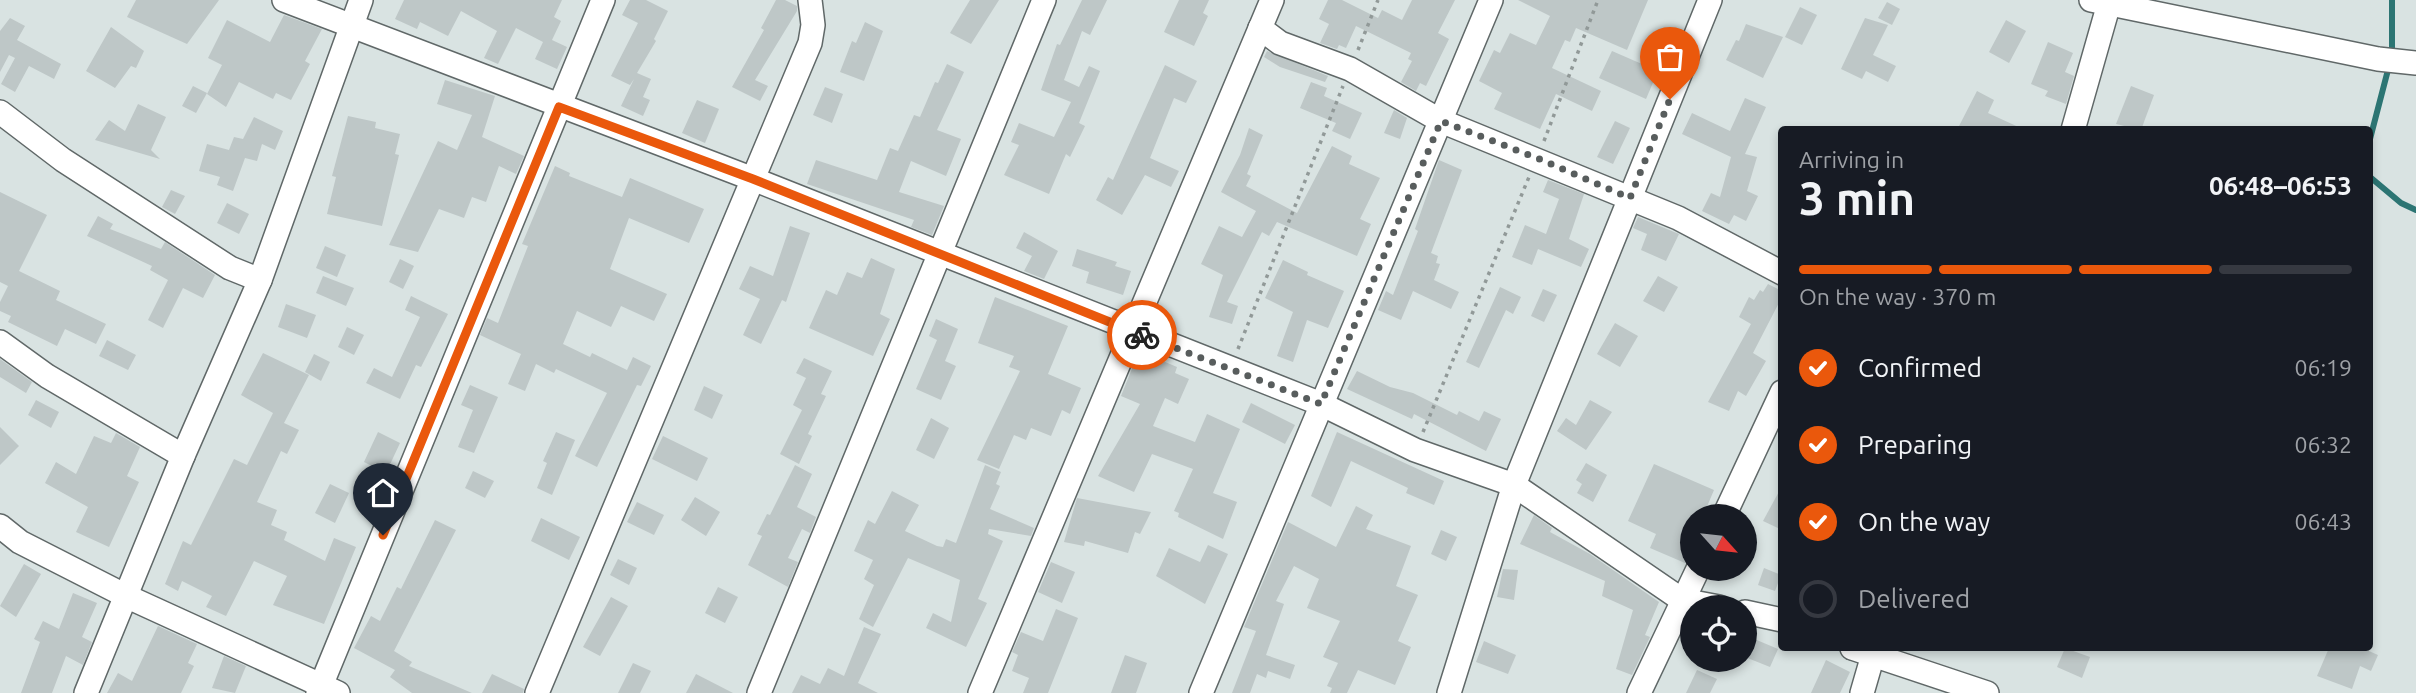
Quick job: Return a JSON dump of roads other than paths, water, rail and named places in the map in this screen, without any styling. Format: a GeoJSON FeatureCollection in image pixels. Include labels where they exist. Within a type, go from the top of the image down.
{"type":"FeatureCollection","features":[{"type":"Feature","properties":{"kind":"street"},"geometry":{"type":"LineString","coordinates":[[284,0],[753,179],[1321,404],[1415,450],[1514,485],[1680,599]]}},
{"type":"Feature","properties":{"kind":"street"},"geometry":{"type":"LineString","coordinates":[[86,693],[128,597],[183,456],[260,280],[361,0]]}},
{"type":"Feature","properties":{"kind":"street"},"geometry":{"type":"LineString","coordinates":[[0,526],[20,542],[128,597],[325,691],[603,0]]}},
{"type":"Feature","properties":{"kind":"street"},"geometry":{"type":"LineString","coordinates":[[537,693],[810,43],[813,25],[810,0]]}},
{"type":"Feature","properties":{"kind":"street"},"geometry":{"type":"LineString","coordinates":[[759,693],[1044,0]]}},
{"type":"Feature","properties":{"kind":"street"},"geometry":{"type":"LineString","coordinates":[[980,693],[1272,0]]}},
{"type":"Feature","properties":{"kind":"street"},"geometry":{"type":"LineString","coordinates":[[1201,693],[1490,0]]}},
{"type":"Feature","properties":{"kind":"street"},"geometry":{"type":"LineString","coordinates":[[1449,693],[1514,485],[1710,0]]}},
{"type":"Feature","properties":{"kind":"street"},"geometry":{"type":"LineString","coordinates":[[2074,126],[2103,1],[2378,59],[2411,62]]}},
{"type":"Feature","properties":{"kind":"street"},"geometry":{"type":"LineString","coordinates":[[1260,29],[1280,43],[1350,69],[1441,121],[1537,158],[1678,218],[1778,271]]}},
{"type":"Feature","properties":{"kind":"street"},"geometry":{"type":"LineString","coordinates":[[0,112],[63,160],[230,268],[260,280]]}},
{"type":"Feature","properties":{"kind":"street"},"geometry":{"type":"LineString","coordinates":[[0,342],[47,376],[183,456]]}},
{"type":"Feature","properties":{"kind":"street"},"geometry":{"type":"LineString","coordinates":[[1730,504],[1778,401]]}},
{"type":"Feature","properties":{"kind":"street"},"geometry":{"type":"LineString","coordinates":[[1639,693],[1680,604]]}},
{"type":"Feature","properties":{"kind":"street"},"geometry":{"type":"LineString","coordinates":[[1757,615],[1778,619]]}},
{"type":"Feature","properties":{"kind":"street"},"geometry":{"type":"LineString","coordinates":[[1862,693],[1866,651]]}},
{"type":"Feature","properties":{"kind":"street"},"geometry":{"type":"LineString","coordinates":[[1869,651],[1987,693]]}},
{"type":"Feature","properties":{"kind":"waterway"},"geometry":{"type":"LineString","coordinates":[[2392,0],[2392,56]]}},
{"type":"Feature","properties":{"kind":"waterway"},"geometry":{"type":"LineString","coordinates":[[2373,127],[2389,66]]}},
{"type":"Feature","properties":{"kind":"waterway"},"geometry":{"type":"LineString","coordinates":[[2373,180],[2401,203],[2416,210]]}}]}
